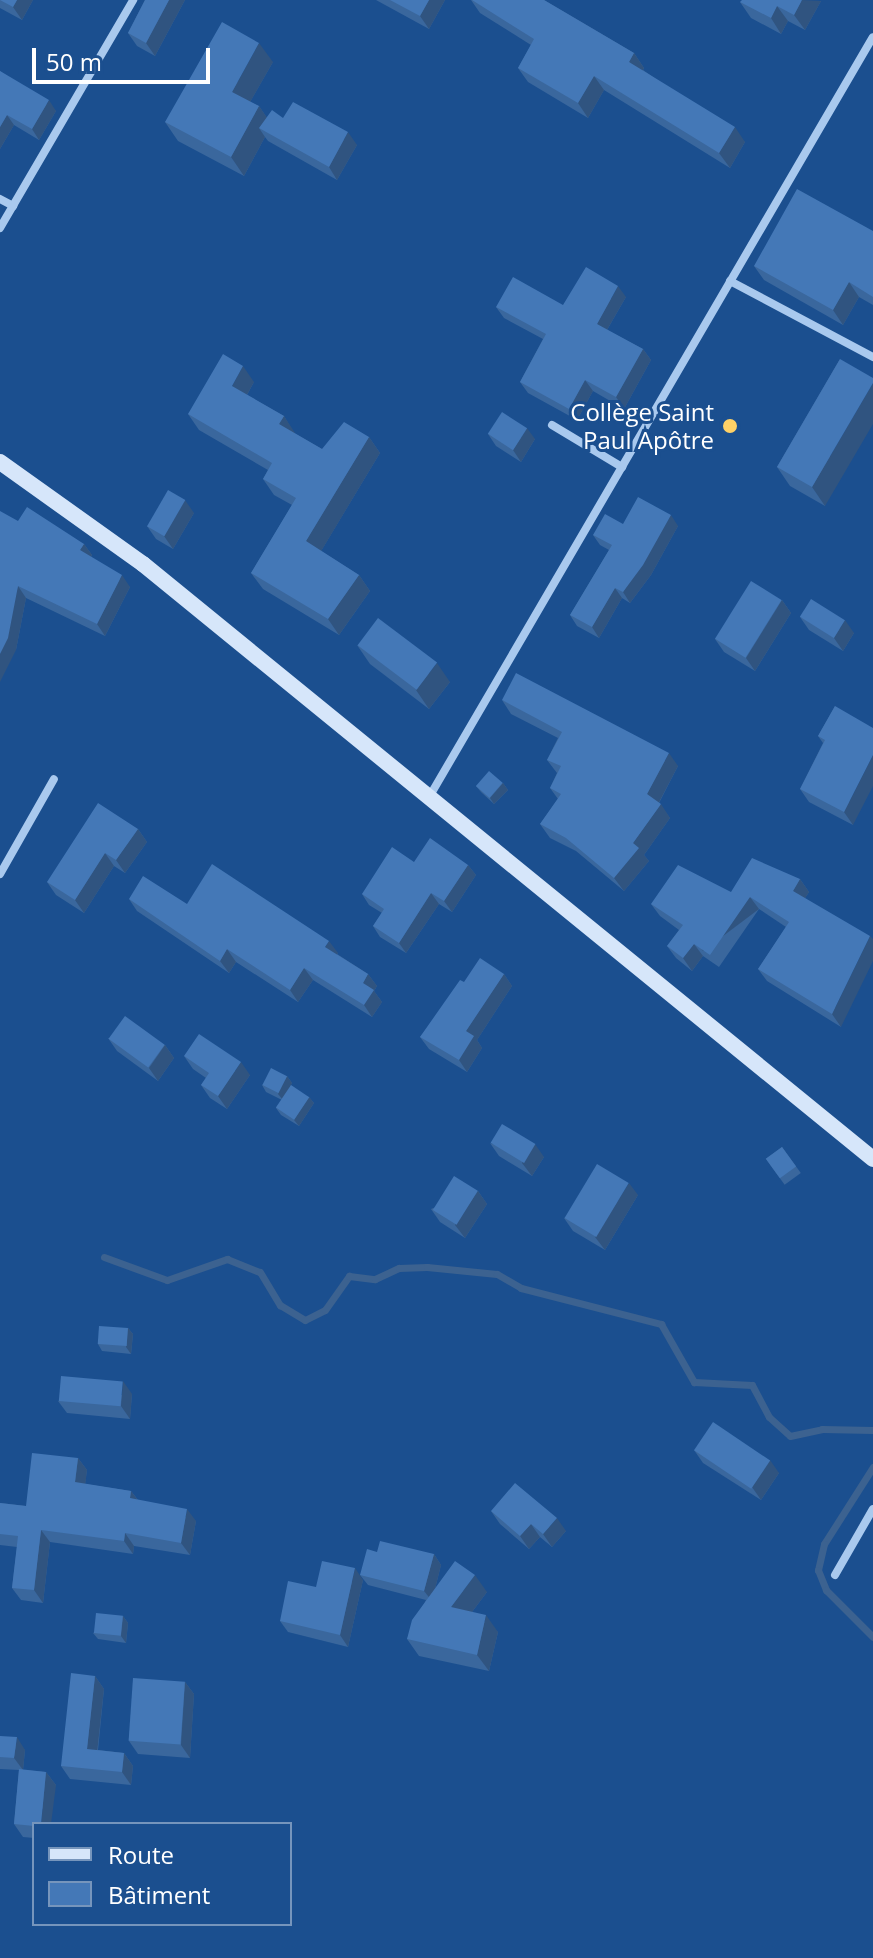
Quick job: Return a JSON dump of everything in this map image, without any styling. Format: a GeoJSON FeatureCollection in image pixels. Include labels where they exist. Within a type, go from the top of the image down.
{"type":"FeatureCollection","features":[{"type":"Feature","properties":{"kind":"street"},"geometry":{"type":"LineString","coordinates":[[0,228],[133,0]]}},
{"type":"Feature","properties":{"kind":"street"},"geometry":{"type":"LineString","coordinates":[[428,799],[873,37]]}},
{"type":"Feature","properties":{"kind":"street"},"geometry":{"type":"LineString","coordinates":[[0,199],[13,206]]}},
{"type":"Feature","properties":{"kind":"street"},"geometry":{"type":"LineString","coordinates":[[730,281],[873,357]]}},
{"type":"Feature","properties":{"kind":"street"},"geometry":{"type":"LineString","coordinates":[[552,425],[622,467]]}},
{"type":"Feature","properties":{"kind":"street"},"geometry":{"type":"LineString","coordinates":[[0,462],[143,564],[873,1159]]}},
{"type":"Feature","properties":{"kind":"street"},"geometry":{"type":"LineString","coordinates":[[0,874],[54,779]]}},
{"type":"Feature","properties":{"kind":"street"},"geometry":{"type":"LineString","coordinates":[[835,1575],[873,1509]]}},
{"type":"Feature","properties":{"kind":"building"},"geometry":{"type":"Polygon","coordinates":[[[0,0],[17,0],[13,7],[0,0]]]}},
{"type":"Feature","properties":{"kind":"building"},"geometry":{"type":"Polygon","coordinates":[[[145,0],[169,0],[146,43],[128,33],[145,0]]]}},
{"type":"Feature","properties":{"kind":"building"},"geometry":{"type":"Polygon","coordinates":[[[390,0],[429,0],[420,16],[390,0]]]}},
{"type":"Feature","properties":{"kind":"building"},"geometry":{"type":"Polygon","coordinates":[[[472,0],[544,0],[634,53],[629,62],[735,127],[719,153],[594,76],[578,103],[518,68],[534,39],[472,0]]]}},
{"type":"Feature","properties":{"kind":"building"},"geometry":{"type":"Polygon","coordinates":[[[802,0],[794,15],[777,6],[771,18],[740,2],[802,0]]]}},
{"type":"Feature","properties":{"kind":"building"},"geometry":{"type":"Polygon","coordinates":[[[222,22],[259,43],[232,92],[259,106],[231,157],[165,122],[222,22]]]}},
{"type":"Feature","properties":{"kind":"building"},"geometry":{"type":"Polygon","coordinates":[[[0,71],[49,100],[32,129],[7,115],[0,127],[0,71]]]}},
{"type":"Feature","properties":{"kind":"building"},"geometry":{"type":"Polygon","coordinates":[[[293,102],[348,132],[329,167],[259,128],[272,110],[283,118],[293,102]]]}},
{"type":"Feature","properties":{"kind":"building"},"geometry":{"type":"Polygon","coordinates":[[[797,189],[873,231],[873,297],[849,282],[833,310],[754,266],[797,189]]]}},
{"type":"Feature","properties":{"kind":"building"},"geometry":{"type":"Polygon","coordinates":[[[586,267],[618,286],[597,324],[643,349],[616,397],[585,380],[569,409],[520,382],[546,334],[496,307],[513,277],[563,305],[586,267]]]}},
{"type":"Feature","properties":{"kind":"building"},"geometry":{"type":"Polygon","coordinates":[[[223,354],[243,366],[232,386],[284,416],[279,424],[322,449],[344,422],[369,437],[306,541],[359,575],[328,619],[251,573],[296,498],[263,479],[272,463],[188,414],[223,354]]]}},
{"type":"Feature","properties":{"kind":"building"},"geometry":{"type":"Polygon","coordinates":[[[840,359],[873,378],[873,383],[812,487],[777,467],[840,359]]]}},
{"type":"Feature","properties":{"kind":"building"},"geometry":{"type":"Polygon","coordinates":[[[502,412],[527,428],[513,450],[488,434],[502,412]]]}},
{"type":"Feature","properties":{"kind":"building"},"geometry":{"type":"Polygon","coordinates":[[[168,490],[185,500],[164,536],[147,526],[168,490]]]}},
{"type":"Feature","properties":{"kind":"building"},"geometry":{"type":"Polygon","coordinates":[[[638,497],[671,515],[643,565],[623,592],[615,588],[592,627],[570,615],[612,545],[593,535],[605,514],[623,524],[638,497]]]}},
{"type":"Feature","properties":{"kind":"building"},"geometry":{"type":"Polygon","coordinates":[[[27,507],[84,544],[80,550],[122,575],[97,624],[18,586],[8,638],[0,654],[0,511],[18,521],[27,507]]]}},
{"type":"Feature","properties":{"kind":"building"},"geometry":{"type":"Polygon","coordinates":[[[751,581],[782,600],[745,658],[715,639],[751,581]]]}},
{"type":"Feature","properties":{"kind":"building"},"geometry":{"type":"Polygon","coordinates":[[[811,599],[845,620],[834,638],[800,617],[811,599]]]}},
{"type":"Feature","properties":{"kind":"building"},"geometry":{"type":"Polygon","coordinates":[[[378,618],[437,663],[417,690],[358,645],[378,618]]]}},
{"type":"Feature","properties":{"kind":"building"},"geometry":{"type":"Polygon","coordinates":[[[516,673],[669,753],[647,794],[661,804],[633,843],[639,848],[614,878],[566,838],[540,824],[561,794],[550,788],[561,766],[547,760],[562,732],[502,700],[516,673]]]}},
{"type":"Feature","properties":{"kind":"building"},"geometry":{"type":"Polygon","coordinates":[[[835,706],[873,728],[873,755],[844,812],[800,789],[825,740],[818,736],[835,706]]]}},
{"type":"Feature","properties":{"kind":"building"},"geometry":{"type":"Polygon","coordinates":[[[489,771],[503,783],[489,798],[476,786],[489,771]]]}},
{"type":"Feature","properties":{"kind":"building"},"geometry":{"type":"Polygon","coordinates":[[[98,803],[138,829],[116,860],[105,853],[75,900],[47,882],[98,803]]]}},
{"type":"Feature","properties":{"kind":"building"},"geometry":{"type":"Polygon","coordinates":[[[430,838],[468,865],[444,901],[431,893],[399,943],[373,926],[384,909],[362,894],[392,847],[414,862],[430,838]]]}},
{"type":"Feature","properties":{"kind":"building"},"geometry":{"type":"Polygon","coordinates":[[[752,858],[800,879],[793,891],[870,936],[832,1014],[758,969],[789,922],[750,897],[710,955],[694,944],[683,958],[667,946],[683,925],[651,904],[678,865],[731,892],[752,858]]]}},
{"type":"Feature","properties":{"kind":"building"},"geometry":{"type":"Polygon","coordinates":[[[212,864],[329,941],[325,947],[368,974],[363,983],[374,990],[364,1005],[304,968],[290,990],[227,949],[220,961],[129,899],[143,876],[187,904],[212,864]]]}},
{"type":"Feature","properties":{"kind":"building"},"geometry":{"type":"Polygon","coordinates":[[[480,958],[504,974],[466,1031],[474,1036],[459,1060],[420,1037],[460,980],[464,982],[480,958]]]}},
{"type":"Feature","properties":{"kind":"building"},"geometry":{"type":"Polygon","coordinates":[[[125,1016],[165,1045],[148,1067],[109,1039],[125,1016]]]}},
{"type":"Feature","properties":{"kind":"building"},"geometry":{"type":"Polygon","coordinates":[[[199,1034],[241,1062],[218,1096],[201,1085],[209,1073],[184,1056],[199,1034]]]}},
{"type":"Feature","properties":{"kind":"building"},"geometry":{"type":"Polygon","coordinates":[[[271,1068],[287,1076],[278,1093],[262,1085],[271,1068]]]}},
{"type":"Feature","properties":{"kind":"building"},"geometry":{"type":"Polygon","coordinates":[[[291,1085],[309,1097],[294,1120],[276,1107],[291,1085]]]}},
{"type":"Feature","properties":{"kind":"building"},"geometry":{"type":"Polygon","coordinates":[[[502,1124],[535,1144],[524,1163],[491,1143],[502,1124]]]}},
{"type":"Feature","properties":{"kind":"building"},"geometry":{"type":"Polygon","coordinates":[[[782,1147],[796,1166],[780,1178],[766,1159],[782,1147]]]}},
{"type":"Feature","properties":{"kind":"building"},"geometry":{"type":"Polygon","coordinates":[[[597,1164],[629,1183],[596,1237],[565,1218],[597,1164]]]}},
{"type":"Feature","properties":{"kind":"building"},"geometry":{"type":"Polygon","coordinates":[[[454,1176],[478,1191],[457,1225],[433,1210],[454,1176]]]}},
{"type":"Feature","properties":{"kind":"building"},"geometry":{"type":"Polygon","coordinates":[[[99,1326],[128,1328],[127,1346],[98,1344],[99,1326]]]}},
{"type":"Feature","properties":{"kind":"building"},"geometry":{"type":"Polygon","coordinates":[[[61,1376],[123,1381],[121,1406],[59,1401],[61,1376]]]}},
{"type":"Feature","properties":{"kind":"building"},"geometry":{"type":"Polygon","coordinates":[[[713,1422],[770,1461],[751,1489],[694,1450],[713,1422]]]}},
{"type":"Feature","properties":{"kind":"building"},"geometry":{"type":"Polygon","coordinates":[[[32,1453],[78,1458],[75,1482],[131,1491],[130,1498],[187,1509],[181,1543],[125,1533],[124,1541],[41,1530],[34,1590],[12,1588],[18,1536],[0,1534],[0,1503],[26,1506],[32,1453]]]}},
{"type":"Feature","properties":{"kind":"building"},"geometry":{"type":"Polygon","coordinates":[[[515,1483],[557,1518],[543,1534],[531,1524],[520,1536],[491,1511],[515,1483]]]}},
{"type":"Feature","properties":{"kind":"building"},"geometry":{"type":"Polygon","coordinates":[[[380,1541],[434,1554],[424,1591],[360,1575],[367,1549],[377,1552],[380,1541]]]}},
{"type":"Feature","properties":{"kind":"building"},"geometry":{"type":"Polygon","coordinates":[[[322,1561],[355,1568],[340,1635],[280,1621],[288,1581],[316,1587],[322,1561]]]}},
{"type":"Feature","properties":{"kind":"building"},"geometry":{"type":"Polygon","coordinates":[[[455,1561],[475,1575],[451,1607],[486,1615],[477,1655],[407,1639],[412,1620],[455,1561]]]}},
{"type":"Feature","properties":{"kind":"building"},"geometry":{"type":"Polygon","coordinates":[[[96,1613],[123,1616],[121,1636],[94,1633],[96,1613]]]}},
{"type":"Feature","properties":{"kind":"building"},"geometry":{"type":"Polygon","coordinates":[[[71,1673],[95,1676],[87,1749],[124,1753],[122,1772],[61,1766],[71,1673]]]}},
{"type":"Feature","properties":{"kind":"building"},"geometry":{"type":"Polygon","coordinates":[[[133,1678],[185,1682],[180,1744],[129,1741],[133,1678]]]}},
{"type":"Feature","properties":{"kind":"building"},"geometry":{"type":"Polygon","coordinates":[[[0,1736],[17,1737],[14,1758],[0,1757],[0,1736]]]}},
{"type":"Feature","properties":{"kind":"building"},"geometry":{"type":"Polygon","coordinates":[[[19,1769],[46,1772],[41,1822],[32,1822],[32,1826],[14,1824],[19,1769]]]}},
{"type":"Feature","properties":{"kind":"waterway"},"geometry":{"type":"LineString","coordinates":[[104,1257],[167,1280],[227,1259],[260,1272],[280,1305],[305,1320],[325,1310],[349,1276],[375,1279],[399,1268],[427,1267],[497,1274],[521,1288],[661,1324],[694,1382],[752,1385],[769,1417],[790,1436],[822,1429],[873,1430]]}},
{"type":"Feature","properties":{"kind":"waterway"},"geometry":{"type":"LineString","coordinates":[[873,1467],[824,1544],[818,1570],[826,1590],[873,1637]]}},
{"type":"Feature","properties":{"kind":"place","name":"Collège Saint Paul Apôtre"},"geometry":{"type":"Point","coordinates":[730,426]}}]}
